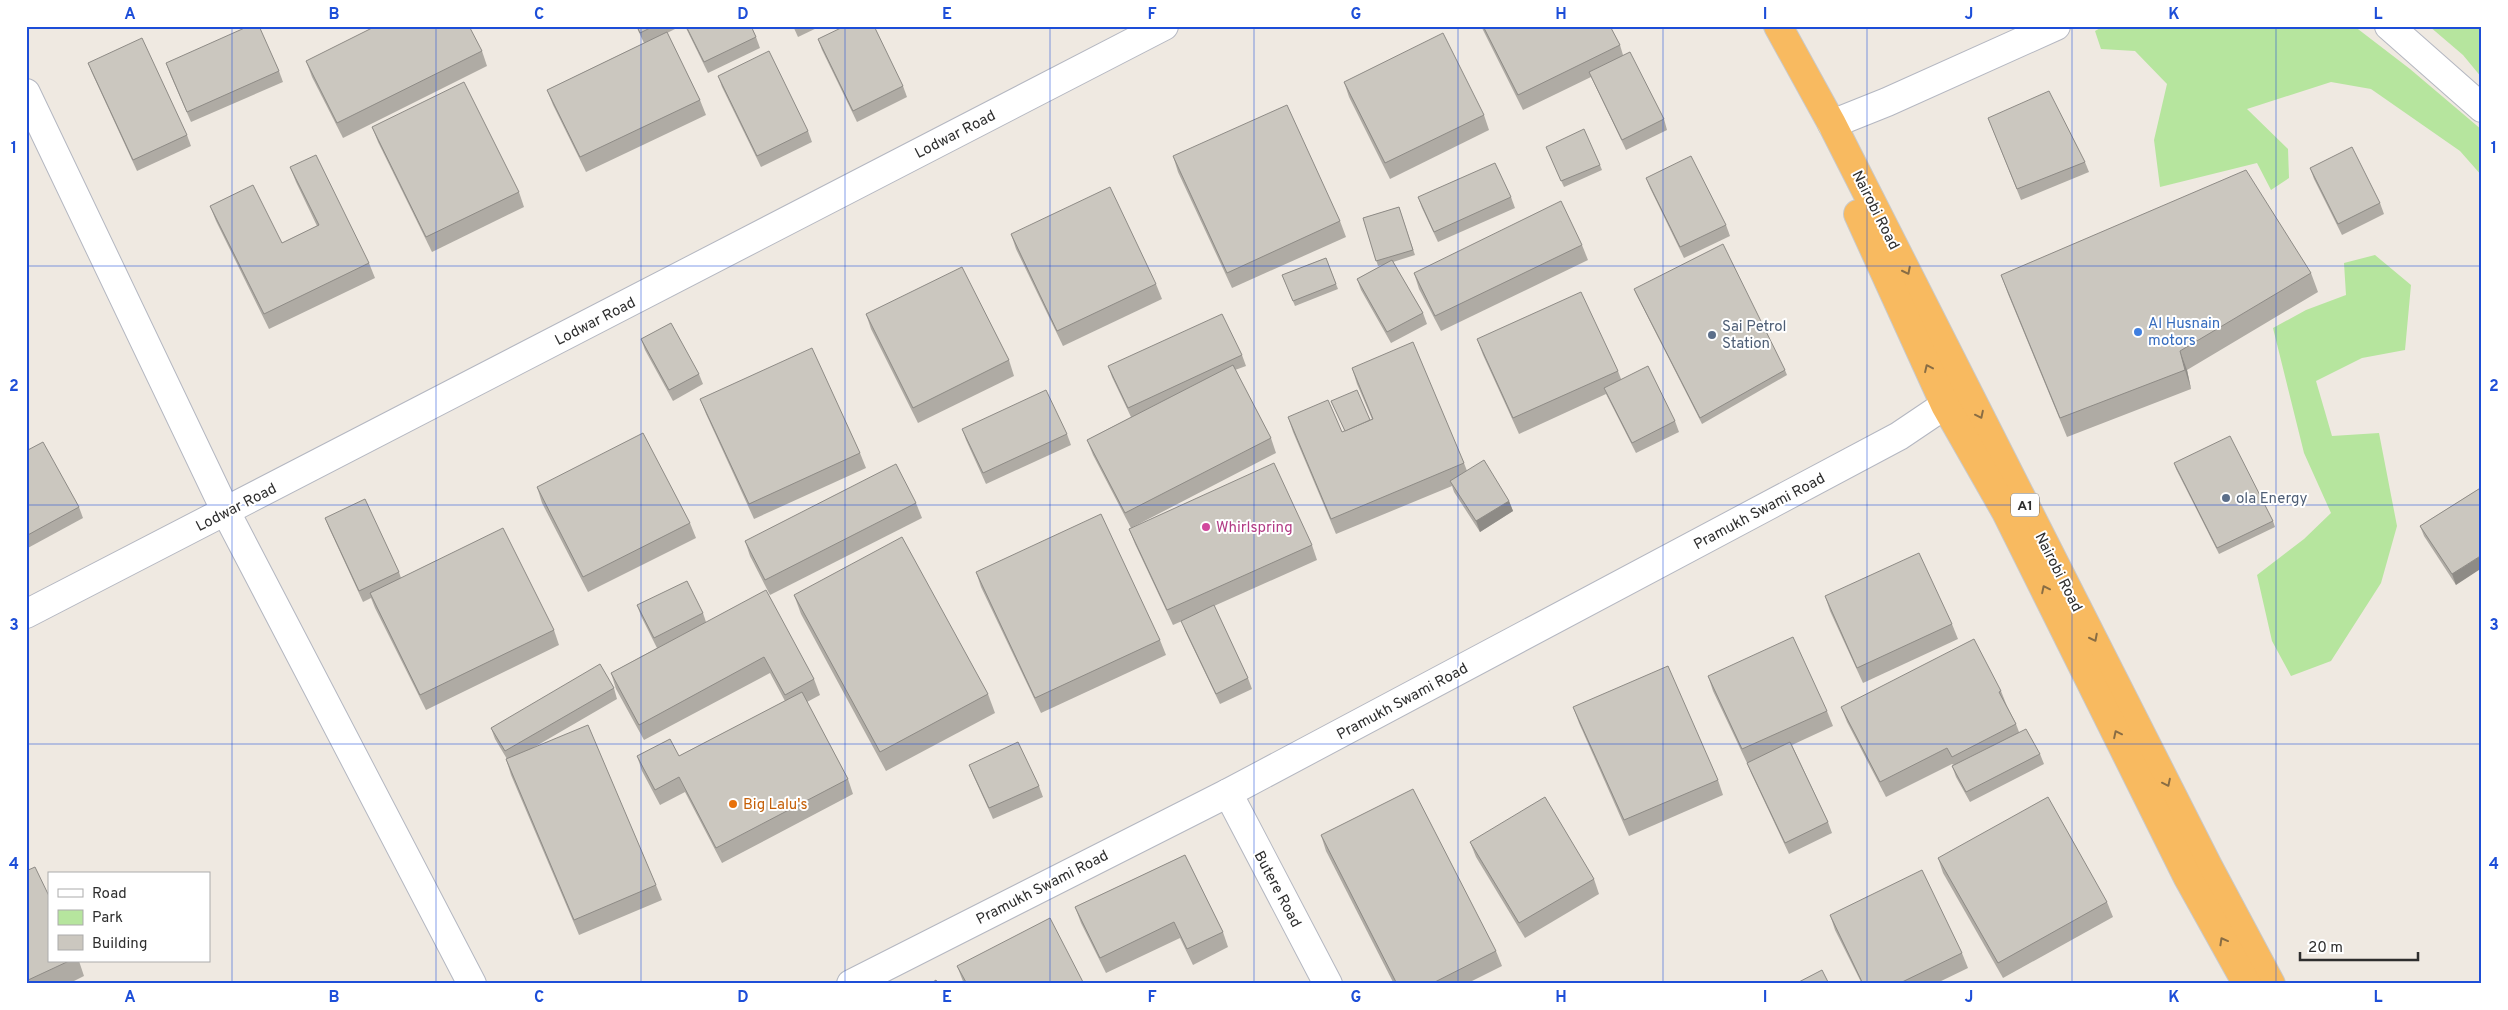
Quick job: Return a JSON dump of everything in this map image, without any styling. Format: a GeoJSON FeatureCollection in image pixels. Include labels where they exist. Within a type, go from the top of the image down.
{"type":"FeatureCollection","features":[{"type":"Feature","properties":{"kind":"highway","name":"Nairobi Road"},"geometry":{"type":"LineString","coordinates":[[1761,26],[1856,211],[1945,405],[2006,512],[2188,878],[2247,984]]}},
{"type":"Feature","properties":{"kind":"highway","name":"Nairobi Road"},"geometry":{"type":"LineString","coordinates":[[1778,26],[1832,124],[2208,866],[2271,984]]}},
{"type":"Feature","properties":{"kind":"street","name":"Lodwar Road"},"geometry":{"type":"LineString","coordinates":[[26,614],[1164,26]]}},
{"type":"Feature","properties":{"kind":"street"},"geometry":{"type":"LineString","coordinates":[[1832,124],[1887,102],[2056,26]]}},
{"type":"Feature","properties":{"kind":"street"},"geometry":{"type":"LineString","coordinates":[[2389,26],[2482,108]]}},
{"type":"Feature","properties":{"kind":"street"},"geometry":{"type":"LineString","coordinates":[[26,93],[226,512],[472,984]]}},
{"type":"Feature","properties":{"kind":"street","name":"Pramukh Swami Road"},"geometry":{"type":"LineString","coordinates":[[851,984],[1228,793],[1891,441],[1945,405]]}},
{"type":"Feature","properties":{"kind":"street","name":"Butere Road"},"geometry":{"type":"LineString","coordinates":[[1228,793],[1328,984]]}},
{"type":"Feature","properties":{"kind":"green space"},"geometry":{"type":"Polygon","coordinates":[[[2104,26],[2354,26],[2410,69],[2482,130],[2482,176],[2460,151],[2371,89],[2331,82],[2247,109],[2288,149],[2289,178],[2271,190],[2257,163],[2160,187],[2154,140],[2167,84],[2135,51],[2101,49],[2095,31],[2104,26]]]}},
{"type":"Feature","properties":{"kind":"green space"},"geometry":{"type":"Polygon","coordinates":[[[2429,26],[2482,26],[2482,78],[2463,55],[2429,26]]]}},
{"type":"Feature","properties":{"kind":"green space"},"geometry":{"type":"Polygon","coordinates":[[[2375,255],[2411,285],[2405,350],[2362,358],[2316,381],[2332,436],[2379,433],[2397,526],[2381,583],[2331,661],[2291,676],[2272,641],[2257,575],[2304,539],[2331,513],[2304,453],[2273,328],[2306,310],[2346,295],[2344,263],[2375,255]]]}},
{"type":"Feature","properties":{"kind":"building"},"geometry":{"type":"Polygon","coordinates":[[[249,26],[259,26],[279,71],[187,112],[166,63],[249,26]]]}},
{"type":"Feature","properties":{"kind":"building"},"geometry":{"type":"Polygon","coordinates":[[[376,26],[469,26],[482,51],[337,123],[306,61],[376,26]]]}},
{"type":"Feature","properties":{"kind":"building"},"geometry":{"type":"Polygon","coordinates":[[[637,26],[654,26],[640,33],[637,26]]]}},
{"type":"Feature","properties":{"kind":"building"},"geometry":{"type":"Polygon","coordinates":[[[686,26],[751,26],[756,37],[704,62],[686,26]]]}},
{"type":"Feature","properties":{"kind":"building"},"geometry":{"type":"Polygon","coordinates":[[[845,26],[874,26],[903,86],[853,111],[818,39],[845,26]]]}},
{"type":"Feature","properties":{"kind":"building"},"geometry":{"type":"Polygon","coordinates":[[[1483,26],[1610,26],[1620,45],[1518,95],[1483,26]]]}},
{"type":"Feature","properties":{"kind":"building"},"geometry":{"type":"Polygon","coordinates":[[[667,32],[700,100],[580,157],[547,90],[667,32]]]}},
{"type":"Feature","properties":{"kind":"building"},"geometry":{"type":"Polygon","coordinates":[[[1443,33],[1484,115],[1385,163],[1344,82],[1443,33]]]}},
{"type":"Feature","properties":{"kind":"building"},"geometry":{"type":"Polygon","coordinates":[[[142,38],[187,135],[133,160],[88,63],[142,38]]]}},
{"type":"Feature","properties":{"kind":"building"},"geometry":{"type":"Polygon","coordinates":[[[769,51],[808,131],[757,156],[718,76],[769,51]]]}},
{"type":"Feature","properties":{"kind":"building"},"geometry":{"type":"Polygon","coordinates":[[[1630,52],[1664,119],[1622,140],[1589,72],[1630,52]]]}},
{"type":"Feature","properties":{"kind":"building"},"geometry":{"type":"Polygon","coordinates":[[[464,82],[519,192],[426,237],[372,127],[464,82]]]}},
{"type":"Feature","properties":{"kind":"building"},"geometry":{"type":"Polygon","coordinates":[[[2049,91],[2085,162],[2017,189],[1988,118],[2049,91]]]}},
{"type":"Feature","properties":{"kind":"building"},"geometry":{"type":"Polygon","coordinates":[[[1287,105],[1340,221],[1227,273],[1173,156],[1287,105]]]}},
{"type":"Feature","properties":{"kind":"building"},"geometry":{"type":"Polygon","coordinates":[[[1584,129],[1600,165],[1561,181],[1546,147],[1584,129]]]}},
{"type":"Feature","properties":{"kind":"building"},"geometry":{"type":"Polygon","coordinates":[[[2352,147],[2380,203],[2338,224],[2310,168],[2352,147]]]}},
{"type":"Feature","properties":{"kind":"building"},"geometry":{"type":"Polygon","coordinates":[[[316,155],[369,263],[264,314],[210,206],[253,185],[282,243],[319,225],[290,167],[316,155]]]}},
{"type":"Feature","properties":{"kind":"building"},"geometry":{"type":"Polygon","coordinates":[[[1691,156],[1726,225],[1680,247],[1646,178],[1691,156]]]}},
{"type":"Feature","properties":{"kind":"building"},"geometry":{"type":"Polygon","coordinates":[[[1495,163],[1511,197],[1434,232],[1418,197],[1495,163]]]}},
{"type":"Feature","properties":{"kind":"building","name":"Al Husnain motors"},"geometry":{"type":"Polygon","coordinates":[[[2246,170],[2311,273],[2180,351],[2185,370],[2060,418],[2001,275],[2246,170]]]}},
{"type":"Feature","properties":{"kind":"building"},"geometry":{"type":"Polygon","coordinates":[[[1110,187],[1156,284],[1057,331],[1011,234],[1110,187]]]}},
{"type":"Feature","properties":{"kind":"building"},"geometry":{"type":"Polygon","coordinates":[[[1561,201],[1582,245],[1435,316],[1414,273],[1561,201]]]}},
{"type":"Feature","properties":{"kind":"building"},"geometry":{"type":"Polygon","coordinates":[[[1399,207],[1413,250],[1376,261],[1363,218],[1399,207]]]}},
{"type":"Feature","properties":{"kind":"building","name":"Sai Petrol Station"},"geometry":{"type":"Polygon","coordinates":[[[1723,244],[1785,370],[1700,418],[1634,289],[1723,244]]]}},
{"type":"Feature","properties":{"kind":"building"},"geometry":{"type":"Polygon","coordinates":[[[1326,258],[1336,284],[1293,301],[1282,275],[1326,258]]]}},
{"type":"Feature","properties":{"kind":"building"},"geometry":{"type":"Polygon","coordinates":[[[1392,260],[1423,313],[1387,332],[1357,279],[1392,260]]]}},
{"type":"Feature","properties":{"kind":"building"},"geometry":{"type":"Polygon","coordinates":[[[962,267],[1009,360],[913,408],[866,314],[962,267]]]}},
{"type":"Feature","properties":{"kind":"building"},"geometry":{"type":"Polygon","coordinates":[[[1581,292],[1618,371],[1513,418],[1477,339],[1581,292]]]}},
{"type":"Feature","properties":{"kind":"building"},"geometry":{"type":"Polygon","coordinates":[[[1222,314],[1242,355],[1128,408],[1108,366],[1222,314]]]}},
{"type":"Feature","properties":{"kind":"building"},"geometry":{"type":"Polygon","coordinates":[[[671,323],[699,374],[669,390],[641,339],[671,323]]]}},
{"type":"Feature","properties":{"kind":"building"},"geometry":{"type":"Polygon","coordinates":[[[1413,342],[1464,463],[1331,519],[1288,417],[1328,400],[1342,432],[1373,419],[1352,368],[1413,342]]]}},
{"type":"Feature","properties":{"kind":"building"},"geometry":{"type":"Polygon","coordinates":[[[812,348],[860,453],[749,504],[700,399],[812,348]]]}},
{"type":"Feature","properties":{"kind":"building"},"geometry":{"type":"Polygon","coordinates":[[[1233,365],[1271,438],[1125,513],[1087,440],[1233,365]]]}},
{"type":"Feature","properties":{"kind":"building"},"geometry":{"type":"Polygon","coordinates":[[[1648,366],[1675,421],[1632,443],[1604,388],[1648,366]]]}},
{"type":"Feature","properties":{"kind":"building"},"geometry":{"type":"Polygon","coordinates":[[[1046,390],[1067,434],[983,473],[962,429],[1046,390]]]}},
{"type":"Feature","properties":{"kind":"building"},"geometry":{"type":"Polygon","coordinates":[[[1357,390],[1370,420],[1345,431],[1331,401],[1357,390]]]}},
{"type":"Feature","properties":{"kind":"building"},"geometry":{"type":"Polygon","coordinates":[[[643,433],[690,523],[583,577],[537,487],[643,433]]]}},
{"type":"Feature","properties":{"kind":"building","name":"ola Energy"},"geometry":{"type":"Polygon","coordinates":[[[2230,436],[2273,521],[2217,548],[2174,463],[2230,436]]]}},
{"type":"Feature","properties":{"kind":"building"},"geometry":{"type":"Polygon","coordinates":[[[43,442],[79,507],[26,536],[26,451],[43,442]]]}},
{"type":"Feature","properties":{"kind":"building"},"geometry":{"type":"Polygon","coordinates":[[[1484,460],[1509,501],[1476,521],[1450,481],[1484,460]]]}},
{"type":"Feature","properties":{"kind":"building"},"geometry":{"type":"Polygon","coordinates":[[[1274,463],[1312,545],[1167,610],[1129,529],[1274,463]]]}},
{"type":"Feature","properties":{"kind":"building"},"geometry":{"type":"Polygon","coordinates":[[[896,464],[916,503],[765,580],[745,541],[896,464]]]}},
{"type":"Feature","properties":{"kind":"building"},"geometry":{"type":"Polygon","coordinates":[[[2482,487],[2482,555],[2452,574],[2420,526],[2482,487]]]}},
{"type":"Feature","properties":{"kind":"building"},"geometry":{"type":"Polygon","coordinates":[[[365,499],[399,572],[359,591],[325,518],[365,499]]]}},
{"type":"Feature","properties":{"kind":"building"},"geometry":{"type":"Polygon","coordinates":[[[1101,514],[1160,640],[1035,698],[976,572],[1101,514]]]}},
{"type":"Feature","properties":{"kind":"building"},"geometry":{"type":"Polygon","coordinates":[[[503,528],[554,630],[420,695],[370,593],[503,528]]]}},
{"type":"Feature","properties":{"kind":"building"},"geometry":{"type":"Polygon","coordinates":[[[902,537],[988,694],[880,752],[794,595],[902,537]]]}},
{"type":"Feature","properties":{"kind":"building"},"geometry":{"type":"Polygon","coordinates":[[[1919,553],[1952,624],[1857,668],[1825,596],[1919,553]]]}},
{"type":"Feature","properties":{"kind":"building"},"geometry":{"type":"Polygon","coordinates":[[[687,581],[703,613],[654,638],[637,605],[687,581]]]}},
{"type":"Feature","properties":{"kind":"building"},"geometry":{"type":"Polygon","coordinates":[[[766,590],[814,679],[785,695],[764,657],[639,725],[611,673],[766,590]]]}},
{"type":"Feature","properties":{"kind":"building"},"geometry":{"type":"Polygon","coordinates":[[[1214,605],[1248,678],[1216,694],[1181,621],[1214,605]]]}},
{"type":"Feature","properties":{"kind":"building"},"geometry":{"type":"Polygon","coordinates":[[[1793,637],[1827,711],[1742,749],[1708,676],[1793,637]]]}},
{"type":"Feature","properties":{"kind":"building"},"geometry":{"type":"Polygon","coordinates":[[[1974,639],[2016,724],[1952,757],[1947,748],[1880,782],[1841,707],[1974,639]]]}},
{"type":"Feature","properties":{"kind":"building"},"geometry":{"type":"Polygon","coordinates":[[[600,664],[614,688],[505,751],[491,728],[600,664]]]}},
{"type":"Feature","properties":{"kind":"building"},"geometry":{"type":"Polygon","coordinates":[[[1668,666],[1718,780],[1624,820],[1573,707],[1668,666]]]}},
{"type":"Feature","properties":{"kind":"building"},"geometry":{"type":"Polygon","coordinates":[[[802,692],[848,779],[716,848],[679,777],[655,790],[637,756],[670,739],[679,756],[802,692]]]}},
{"type":"Feature","properties":{"kind":"building"},"geometry":{"type":"Polygon","coordinates":[[[588,725],[656,885],[574,920],[506,759],[588,725]]]}},
{"type":"Feature","properties":{"kind":"building"},"geometry":{"type":"Polygon","coordinates":[[[2026,729],[2040,754],[1966,792],[1952,766],[2026,729]]]}},
{"type":"Feature","properties":{"kind":"building"},"geometry":{"type":"Polygon","coordinates":[[[1018,742],[1039,786],[989,808],[969,765],[1018,742]]]}},
{"type":"Feature","properties":{"kind":"building"},"geometry":{"type":"Polygon","coordinates":[[[1790,742],[1828,822],[1785,843],[1747,763],[1790,742]]]}},
{"type":"Feature","properties":{"kind":"building"},"geometry":{"type":"Polygon","coordinates":[[[1413,789],[1496,951],[1431,984],[1397,984],[1321,835],[1413,789]]]}},
{"type":"Feature","properties":{"kind":"building"},"geometry":{"type":"Polygon","coordinates":[[[1545,797],[1594,879],[1519,923],[1470,842],[1545,797]]]}},
{"type":"Feature","properties":{"kind":"building"},"geometry":{"type":"Polygon","coordinates":[[[2048,797],[2107,902],[1998,963],[1938,858],[2048,797]]]}},
{"type":"Feature","properties":{"kind":"building"},"geometry":{"type":"Polygon","coordinates":[[[1185,855],[1223,932],[1187,949],[1174,922],[1100,958],[1075,907],[1185,855]]]}},
{"type":"Feature","properties":{"kind":"building"},"geometry":{"type":"Polygon","coordinates":[[[35,867],[48,894],[48,962],[67,962],[26,981],[26,871],[35,867]]]}},
{"type":"Feature","properties":{"kind":"building"},"geometry":{"type":"Polygon","coordinates":[[[1922,870],[1962,953],[1898,984],[1863,984],[1830,915],[1922,870]]]}},
{"type":"Feature","properties":{"kind":"building"},"geometry":{"type":"Polygon","coordinates":[[[1050,918],[1084,984],[967,984],[957,966],[1050,918]]]}},
{"type":"Feature","properties":{"kind":"building"},"geometry":{"type":"Polygon","coordinates":[[[1822,970],[1829,984],[1795,984],[1822,970]]]}},
{"type":"Feature","properties":{"kind":"building"},"geometry":{"type":"Polygon","coordinates":[[[936,980],[938,984],[930,984],[936,980]]]}},
{"type":"Feature","properties":{"kind":"place","name":"Al Husnain motors"},"geometry":{"type":"Point","coordinates":[2138,332]}},
{"type":"Feature","properties":{"kind":"place","name":"Sai Petrol Station"},"geometry":{"type":"Point","coordinates":[1712,335]}},
{"type":"Feature","properties":{"kind":"place","name":"ola Energy"},"geometry":{"type":"Point","coordinates":[2226,498]}},
{"type":"Feature","properties":{"kind":"place","name":"Whirlspring"},"geometry":{"type":"Point","coordinates":[1206,527]}},
{"type":"Feature","properties":{"kind":"place","name":"Big Lalu's"},"geometry":{"type":"Point","coordinates":[733,804]}}]}
